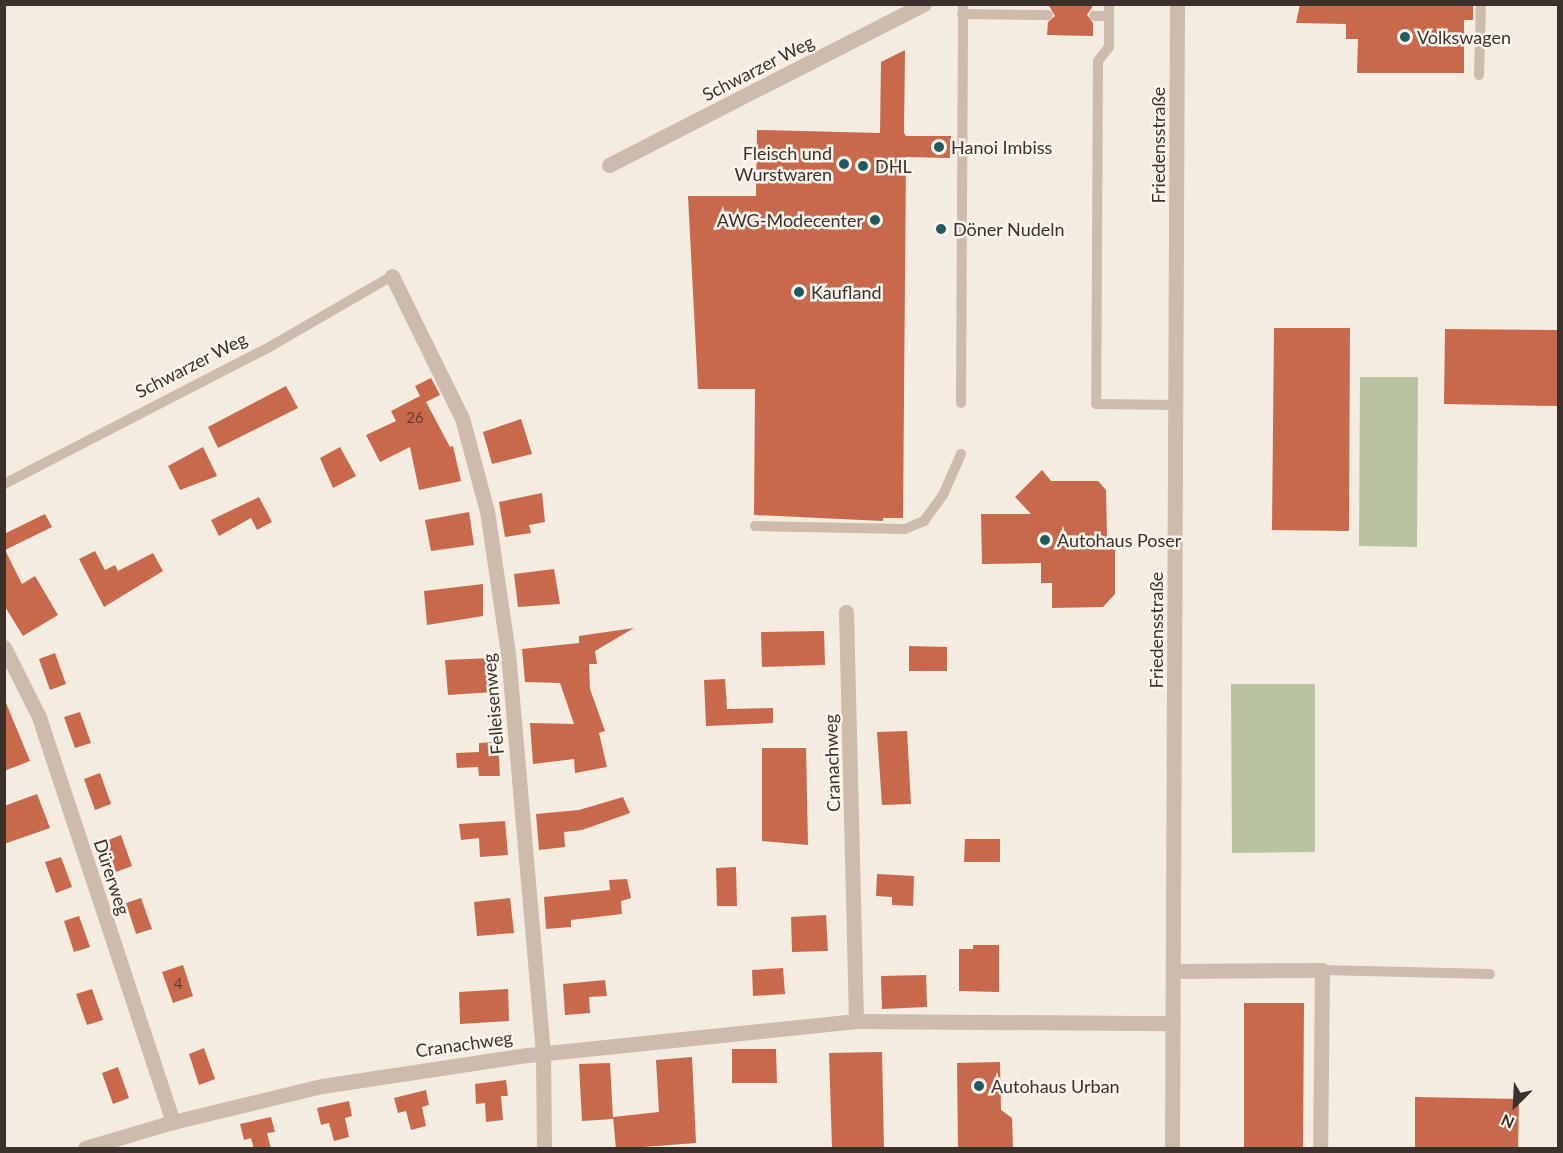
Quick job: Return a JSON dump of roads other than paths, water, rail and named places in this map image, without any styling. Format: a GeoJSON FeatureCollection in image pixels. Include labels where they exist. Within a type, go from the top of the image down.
{"type":"FeatureCollection","features":[{"type":"Feature","properties":{"kind":"street","name":"Schwarzer Weg"},"geometry":{"type":"LineString","coordinates":[[609,165],[924,4]]}},
{"type":"Feature","properties":{"kind":"street","name":"Friedensstraße"},"geometry":{"type":"LineString","coordinates":[[1172,1149],[1178,405],[1177,4]]}},
{"type":"Feature","properties":{"kind":"street","name":"Felleisenweg"},"geometry":{"type":"LineString","coordinates":[[392,276],[462,418],[488,511],[508,653],[543,1053],[544,1149]]}},
{"type":"Feature","properties":{"kind":"street","name":"Cranachweg"},"geometry":{"type":"LineString","coordinates":[[846,612],[855,1021]]}},
{"type":"Feature","properties":{"kind":"street","name":"Dürerweg"},"geometry":{"type":"LineString","coordinates":[[4,647],[39,717],[173,1122]]}},
{"type":"Feature","properties":{"kind":"street"},"geometry":{"type":"LineString","coordinates":[[1173,971],[1322,970],[1320,1149]]}},
{"type":"Feature","properties":{"kind":"street","name":"Cranachweg"},"geometry":{"type":"LineString","coordinates":[[85,1149],[173,1122],[322,1086],[543,1053],[855,1021],[1173,1023]]}},
{"type":"Feature","properties":{"kind":"lane"},"geometry":{"type":"LineString","coordinates":[[1010,14],[1020,4]]}},
{"type":"Feature","properties":{"kind":"lane"},"geometry":{"type":"LineString","coordinates":[[1109,4],[1109,47],[1098,61],[1096,404],[1178,405]]}},
{"type":"Feature","properties":{"kind":"lane"},"geometry":{"type":"LineString","coordinates":[[1479,75],[1481,4]]}},
{"type":"Feature","properties":{"kind":"lane"},"geometry":{"type":"LineString","coordinates":[[961,403],[962,9],[1048,15]]}},
{"type":"Feature","properties":{"kind":"lane"},"geometry":{"type":"LineString","coordinates":[[1094,16],[1109,16]]}},
{"type":"Feature","properties":{"kind":"lane","name":"Schwarzer Weg"},"geometry":{"type":"LineString","coordinates":[[4,484],[266,349],[392,276]]}},
{"type":"Feature","properties":{"kind":"lane"},"geometry":{"type":"LineString","coordinates":[[755,526],[905,530],[924,521],[943,495],[961,454]]}},
{"type":"Feature","properties":{"kind":"lane"},"geometry":{"type":"LineString","coordinates":[[1322,970],[1491,974]]}},
{"type":"Feature","properties":{"kind":"place","name":"Volkswagen"},"geometry":{"type":"Point","coordinates":[1405,37]}},
{"type":"Feature","properties":{"kind":"place","name":"Hanoi Imbiss"},"geometry":{"type":"Point","coordinates":[939,147]}},
{"type":"Feature","properties":{"kind":"place","name":"Fleisch und Wurstwaren"},"geometry":{"type":"Point","coordinates":[844,164]}},
{"type":"Feature","properties":{"kind":"place","name":"DHL"},"geometry":{"type":"Point","coordinates":[863,166]}},
{"type":"Feature","properties":{"kind":"place","name":"AWG-Modecenter"},"geometry":{"type":"Point","coordinates":[875,220]}},
{"type":"Feature","properties":{"kind":"place","name":"Döner Nudeln"},"geometry":{"type":"Point","coordinates":[941,229]}},
{"type":"Feature","properties":{"kind":"place","name":"Kaufland"},"geometry":{"type":"Point","coordinates":[799,292]}},
{"type":"Feature","properties":{"kind":"place","name":"Autohaus Poser"},"geometry":{"type":"Point","coordinates":[1045,540]}},
{"type":"Feature","properties":{"kind":"place","name":"Autohaus Urban"},"geometry":{"type":"Point","coordinates":[979,1086]}}]}
